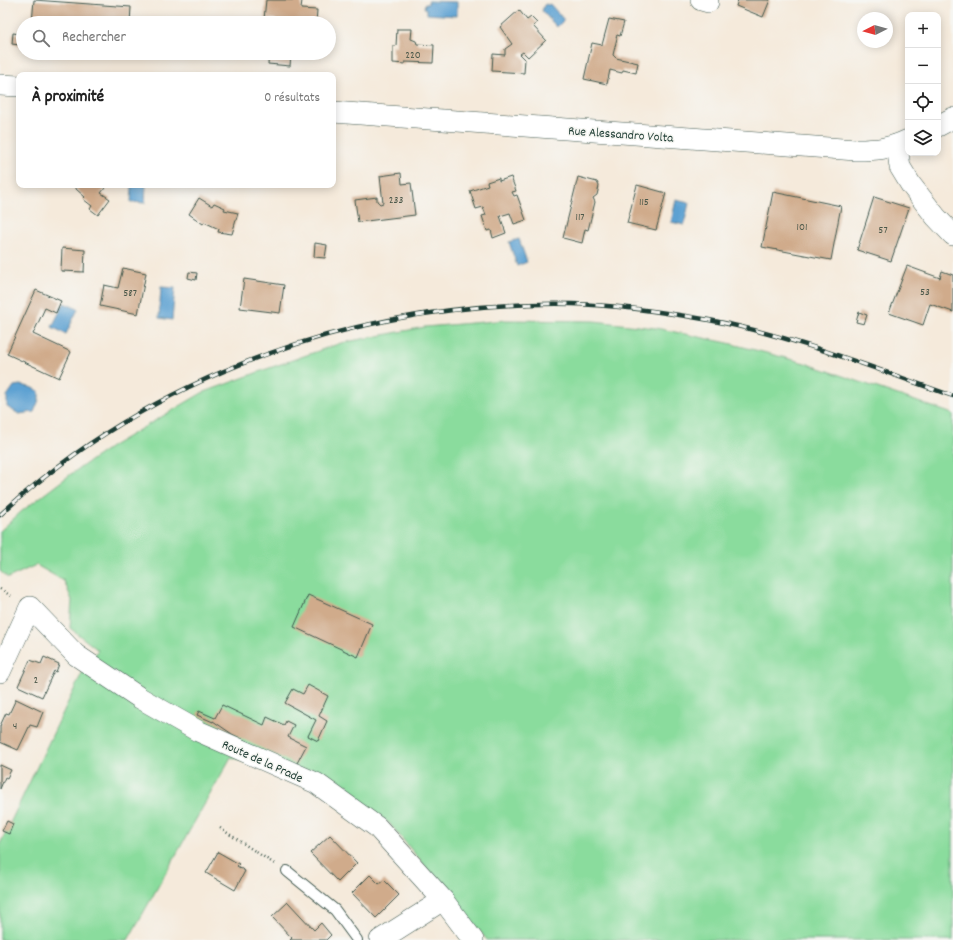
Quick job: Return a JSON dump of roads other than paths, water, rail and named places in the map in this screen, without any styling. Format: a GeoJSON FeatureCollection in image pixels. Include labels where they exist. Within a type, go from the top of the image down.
{"type":"FeatureCollection","features":[{"type":"Feature","properties":{"kind":"street"},"geometry":{"type":"LineString","coordinates":[[0,84],[16,86]]}},
{"type":"Feature","properties":{"kind":"street","name":"Rue Alessandro Volta"},"geometry":{"type":"LineString","coordinates":[[336,112],[856,150],[876,150],[903,142]]}},
{"type":"Feature","properties":{"kind":"street"},"geometry":{"type":"LineString","coordinates":[[941,124],[953,118]]}},
{"type":"Feature","properties":{"kind":"street"},"geometry":{"type":"LineString","coordinates":[[903,142],[900,167],[936,217],[953,235]]}},
{"type":"Feature","properties":{"kind":"street","name":"Route de la Prade"},"geometry":{"type":"LineString","coordinates":[[0,672],[30,607],[76,655],[140,698],[198,731],[316,783],[377,827],[442,900],[473,940]]}},
{"type":"Feature","properties":{"kind":"street"},"geometry":{"type":"LineString","coordinates":[[380,940],[442,900]]}},
{"type":"Feature","properties":{"kind":"lane"},"geometry":{"type":"LineString","coordinates":[[287,871],[335,910],[357,940]]}},
{"type":"Feature","properties":{"kind":"water"},"geometry":{"type":"Polygon","coordinates":[[[428,1],[457,2],[457,16],[427,14],[424,7],[425,4],[428,4],[428,1]]]}},
{"type":"Feature","properties":{"kind":"water"},"geometry":{"type":"Polygon","coordinates":[[[550,4],[564,20],[557,27],[542,11],[544,5],[550,4]]]}},
{"type":"Feature","properties":{"kind":"water"},"geometry":{"type":"Polygon","coordinates":[[[132,188],[146,188],[145,203],[131,202],[132,188]]]}},
{"type":"Feature","properties":{"kind":"water"},"geometry":{"type":"Polygon","coordinates":[[[676,200],[689,203],[684,225],[671,222],[676,200]]]}},
{"type":"Feature","properties":{"kind":"water"},"geometry":{"type":"Polygon","coordinates":[[[519,239],[527,262],[517,266],[509,242],[519,239]]]}},
{"type":"Feature","properties":{"kind":"water"},"geometry":{"type":"Polygon","coordinates":[[[161,287],[175,288],[172,320],[159,318],[161,287]]]}},
{"type":"Feature","properties":{"kind":"water"},"geometry":{"type":"Polygon","coordinates":[[[64,303],[78,309],[66,334],[52,327],[64,303]]]}},
{"type":"Feature","properties":{"kind":"water"},"geometry":{"type":"Polygon","coordinates":[[[20,385],[39,391],[39,400],[34,412],[19,414],[7,407],[7,396],[14,386],[20,385]]]}},
{"type":"Feature","properties":{"kind":"railway"},"geometry":{"type":"LineString","coordinates":[[0,515],[60,465],[125,422],[194,385],[265,355],[340,332],[416,315],[494,306],[572,304],[624,307],[658,312],[709,320],[771,335],[832,354],[953,396]]}}]}
